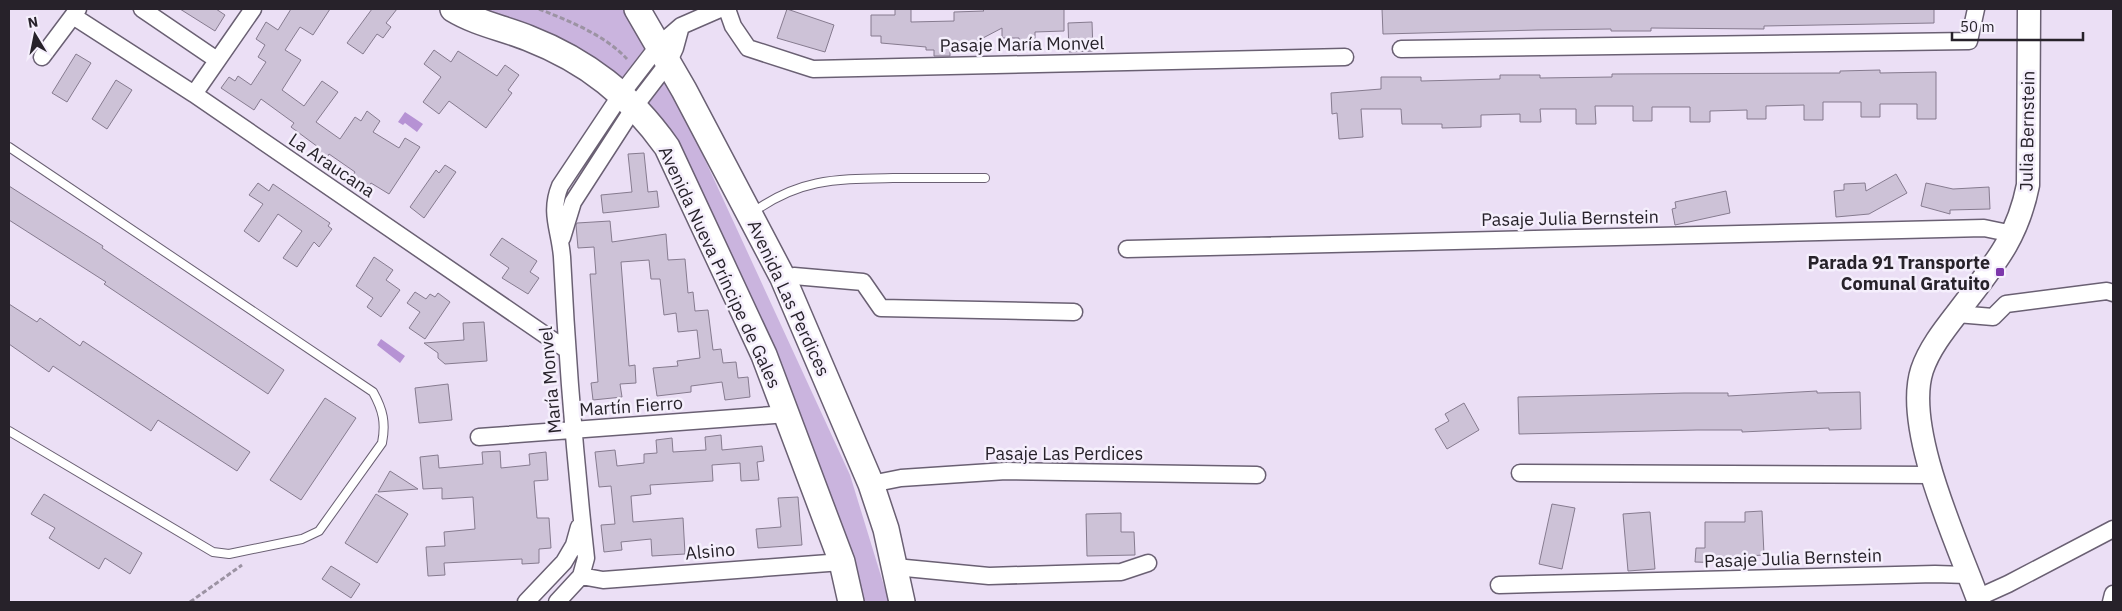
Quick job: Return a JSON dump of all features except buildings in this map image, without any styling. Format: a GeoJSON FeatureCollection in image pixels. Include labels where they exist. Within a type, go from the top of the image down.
{"type":"FeatureCollection","features":[{"type":"Feature","properties":{"kind":"main road","name":"Avenida Nueva Príncipe de Gales"},"geometry":{"type":"LineString","coordinates":[[453,9],[468,18],[529,38],[597,73],[628,100],[656,131],[676,164],[764,355],[842,562],[851,602]]}},
{"type":"Feature","properties":{"kind":"main road","name":"Avenida Las Perdices"},"geometry":{"type":"LineString","coordinates":[[637,9],[783,278],[871,484],[895,568],[902,602]]}},
{"type":"Feature","properties":{"kind":"street"},"geometry":{"type":"LineString","coordinates":[[142,9],[217,60]]}},
{"type":"Feature","properties":{"kind":"street"},"geometry":{"type":"LineString","coordinates":[[194,94],[253,9]]}},
{"type":"Feature","properties":{"kind":"street","name":"María Monvel"},"geometry":{"type":"LineString","coordinates":[[581,576],[586,558],[567,350],[561,242],[555,217],[554,200],[560,186],[663,54],[681,26],[720,9]]}},
{"type":"Feature","properties":{"kind":"street","name":"Pasaje María Monvel"},"geometry":{"type":"LineString","coordinates":[[727,9],[733,26],[748,48],[814,69],[1345,57]]}},
{"type":"Feature","properties":{"kind":"street"},"geometry":{"type":"LineString","coordinates":[[1401,49],[1969,41],[1976,9]]}},
{"type":"Feature","properties":{"kind":"street","name":"Julia Bernstein"},"geometry":{"type":"LineString","coordinates":[[1978,600],[1967,575],[1920,434],[1918,403],[1921,371],[1932,348],[2002,255],[2023,208],[2028,185],[2029,9]]}},
{"type":"Feature","properties":{"kind":"street","name":"La Araucana"},"geometry":{"type":"LineString","coordinates":[[42,57],[76,12],[567,350]]}},
{"type":"Feature","properties":{"kind":"street","name":"Pasaje Julia Bernstein"},"geometry":{"type":"LineString","coordinates":[[1127,249],[1984,228],[2013,234]]}},
{"type":"Feature","properties":{"kind":"street"},"geometry":{"type":"LineString","coordinates":[[783,278],[794,276],[863,282],[881,308],[1074,312]]}},
{"type":"Feature","properties":{"kind":"street"},"geometry":{"type":"LineString","coordinates":[[1956,314],[1993,317],[2006,304],[2107,291],[2113,293]]}},
{"type":"Feature","properties":{"kind":"street","name":"Martín Fierro"},"geometry":{"type":"LineString","coordinates":[[479,437],[787,414]]}},
{"type":"Feature","properties":{"kind":"street","name":"Pasaje Las Perdices"},"geometry":{"type":"LineString","coordinates":[[871,484],[901,478],[1006,471],[1257,475]]}},
{"type":"Feature","properties":{"kind":"street"},"geometry":{"type":"LineString","coordinates":[[1520,473],[1933,475]]}},
{"type":"Feature","properties":{"kind":"street","name":"María Monvel"},"geometry":{"type":"LineString","coordinates":[[526,602],[564,562],[574,545],[582,515]]}},
{"type":"Feature","properties":{"kind":"street"},"geometry":{"type":"LineString","coordinates":[[1978,600],[2113,528]]}},
{"type":"Feature","properties":{"kind":"street","name":"Alsino"},"geometry":{"type":"LineString","coordinates":[[581,576],[610,579],[842,562]]}},
{"type":"Feature","properties":{"kind":"street"},"geometry":{"type":"LineString","coordinates":[[895,568],[990,576],[1121,572],[1148,563]]}},
{"type":"Feature","properties":{"kind":"street","name":"Pasaje Julia Bernstein"},"geometry":{"type":"LineString","coordinates":[[1499,586],[1935,574],[1967,575]]}},
{"type":"Feature","properties":{"kind":"street"},"geometry":{"type":"LineString","coordinates":[[556,602],[581,576]]}},
{"type":"Feature","properties":{"kind":"street"},"geometry":{"type":"LineString","coordinates":[[2112,602],[2113,594]]}},
{"type":"Feature","properties":{"kind":"lane"},"geometry":{"type":"LineString","coordinates":[[9,147],[373,392],[384,416],[385,430],[382,444],[319,531],[302,539],[229,554],[213,552],[9,431]]}},
{"type":"Feature","properties":{"kind":"lane"},"geometry":{"type":"LineString","coordinates":[[750,215],[781,194],[830,179],[985,178]]}},
{"type":"Feature","properties":{"kind":"path"},"geometry":{"type":"LineString","coordinates":[[190,602],[267,546]]}},
{"type":"Feature","properties":{"kind":"shaded area"},"geometry":{"type":"Polygon","coordinates":[[[458,9],[632,9],[672,88],[850,475],[889,602],[857,602],[651,114],[458,9]]]}},
{"type":"Feature","properties":{"kind":"shaded area"},"geometry":{"type":"Polygon","coordinates":[[[405,112],[423,124],[417,132],[405,123],[403,125],[398,122],[405,112]]]}},
{"type":"Feature","properties":{"kind":"shaded area"},"geometry":{"type":"Polygon","coordinates":[[[381,339],[405,356],[400,363],[377,345],[381,339]]]}},
{"type":"Feature","properties":{"kind":"place","name":"Parada 91 Transporte Comunal Gratuito"},"geometry":{"type":"Point","coordinates":[2000,272]}}]}
